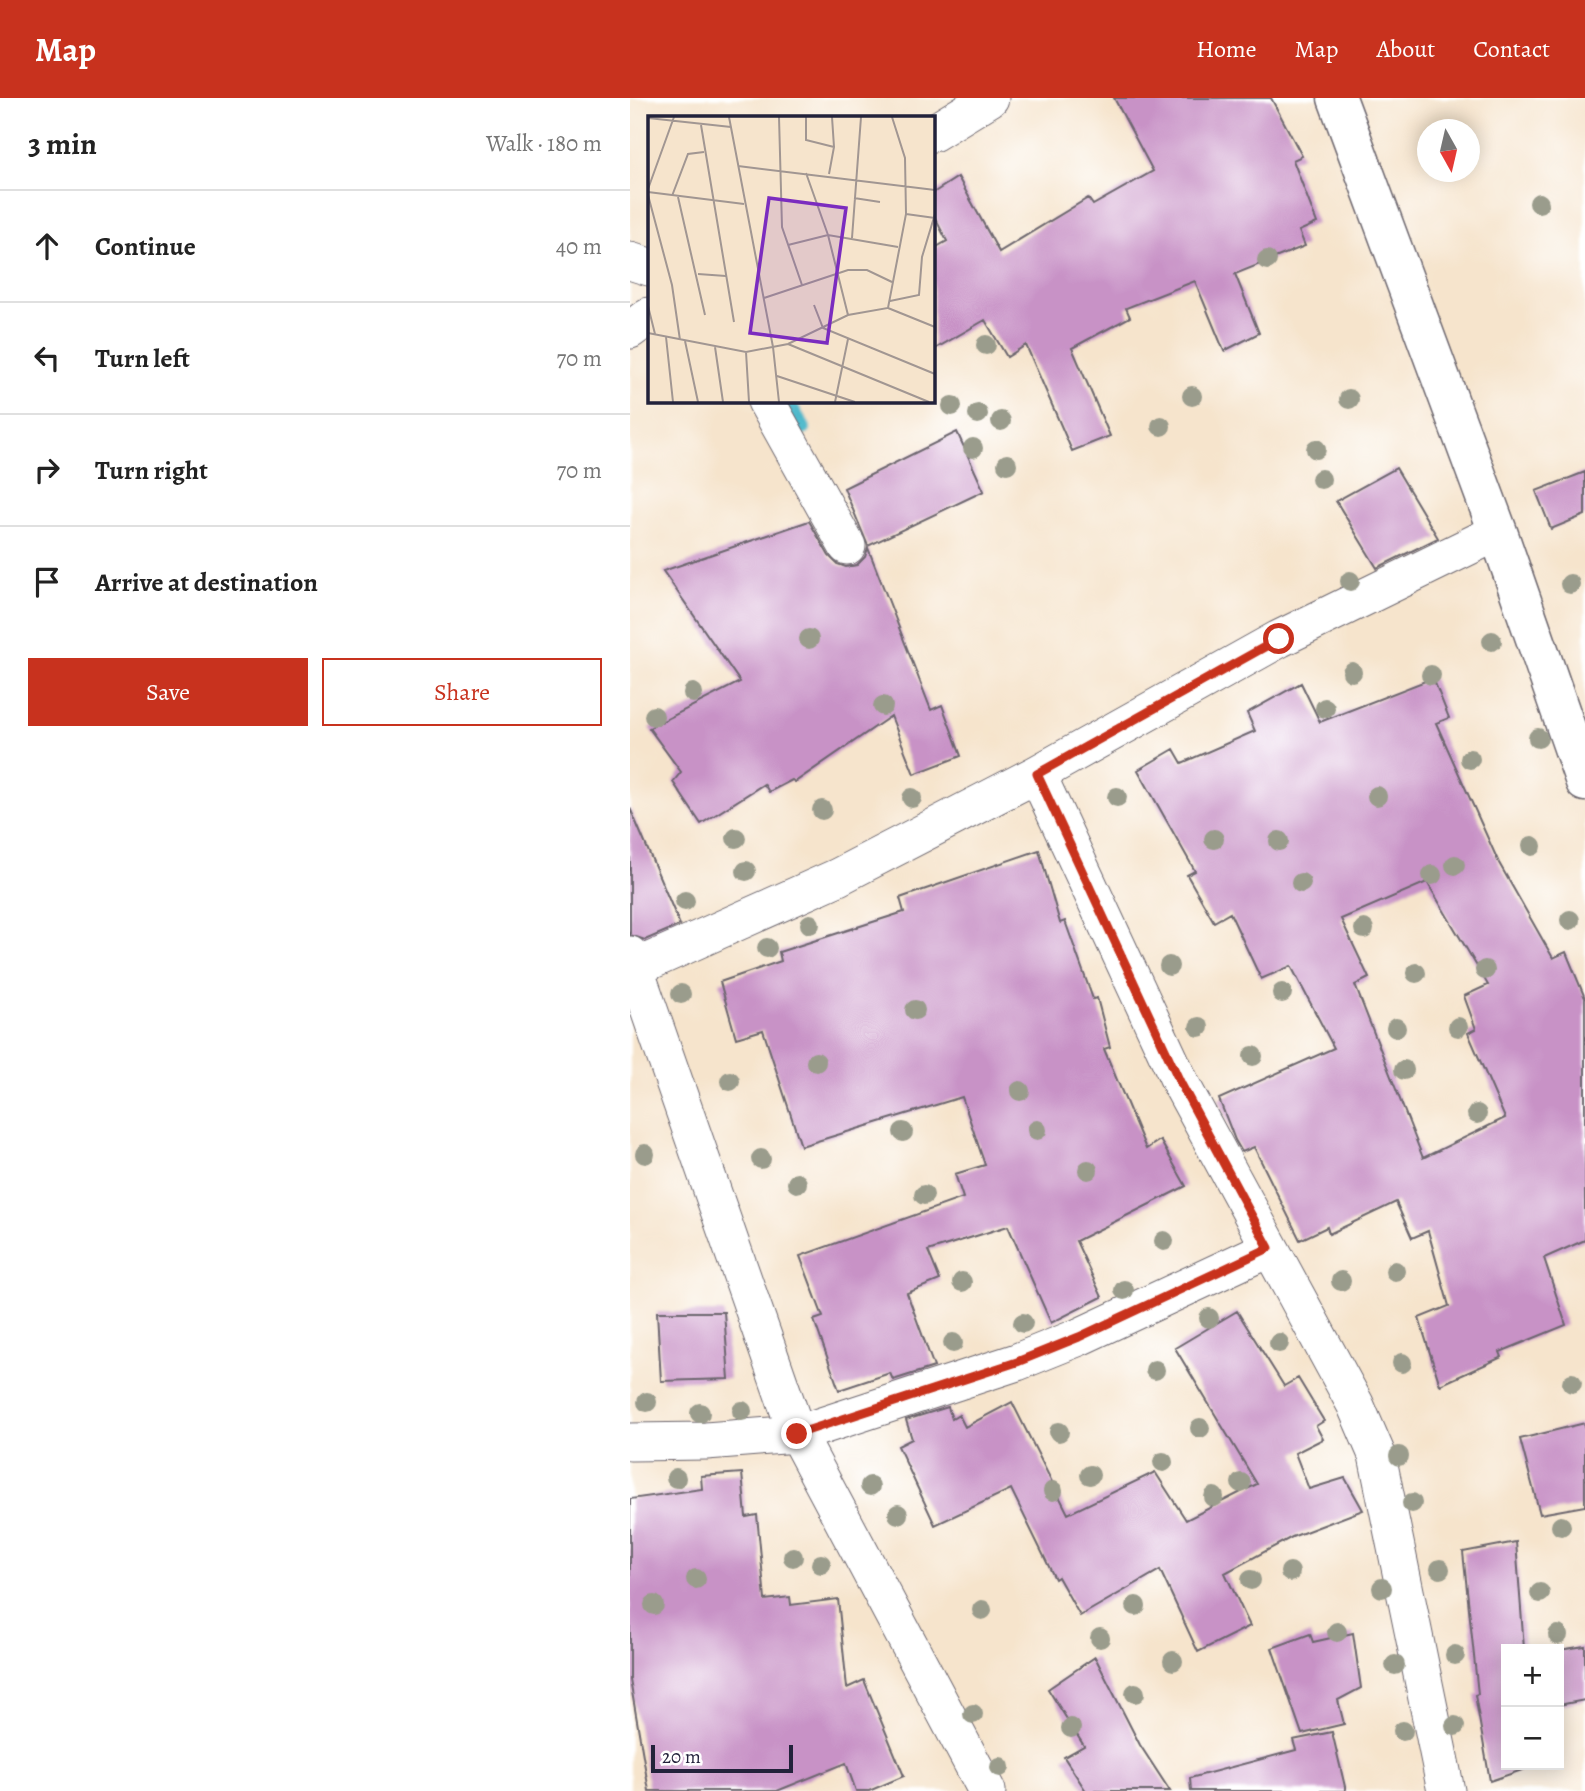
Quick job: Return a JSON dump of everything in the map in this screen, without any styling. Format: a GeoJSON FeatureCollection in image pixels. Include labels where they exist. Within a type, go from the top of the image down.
{"type":"FeatureCollection","features":[{"type":"Feature","properties":{"kind":"main road"},"geometry":{"type":"LineString","coordinates":[[1337,98],[1498,532],[1585,782]]}},
{"type":"Feature","properties":{"kind":"street"},"geometry":{"type":"LineString","coordinates":[[934,133],[990,98]]}},
{"type":"Feature","properties":{"kind":"street"},"geometry":{"type":"LineString","coordinates":[[630,261],[648,267]]}},
{"type":"Feature","properties":{"kind":"street"},"geometry":{"type":"LineString","coordinates":[[630,330],[648,317]]}},
{"type":"Feature","properties":{"kind":"street"},"geometry":{"type":"LineString","coordinates":[[767,402],[847,546]]}},
{"type":"Feature","properties":{"kind":"street"},"geometry":{"type":"LineString","coordinates":[[987,1791],[797,1434],[632,964],[838,877],[1037,774],[1279,639],[1498,532]]}},
{"type":"Feature","properties":{"kind":"street"},"geometry":{"type":"LineString","coordinates":[[1037,774],[1181,1084],[1355,1404],[1377,1455],[1446,1791]]}},
{"type":"Feature","properties":{"kind":"street"},"geometry":{"type":"LineString","coordinates":[[630,1442],[706,1441],[797,1434],[1017,1362],[1067,1342],[1269,1248]]}},
{"type":"Feature","properties":{"kind":"building"},"geometry":{"type":"Polygon","coordinates":[[[1114,98],[1271,98],[1302,156],[1293,160],[1317,223],[1299,231],[1305,246],[1235,274],[1259,333],[1224,351],[1195,281],[1126,308],[1130,317],[1072,348],[1110,436],[1072,451],[1026,345],[1007,357],[985,320],[934,349],[934,248],[947,241],[934,216],[934,192],[958,177],[999,252],[1088,198],[1093,205],[1153,171],[1114,98]]]}},
{"type":"Feature","properties":{"kind":"building"},"geometry":{"type":"Polygon","coordinates":[[[957,432],[984,491],[868,546],[844,488],[957,432]]]}},
{"type":"Feature","properties":{"kind":"building"},"geometry":{"type":"Polygon","coordinates":[[[1396,468],[1438,538],[1377,568],[1336,501],[1396,468]]]}},
{"type":"Feature","properties":{"kind":"building"},"geometry":{"type":"Polygon","coordinates":[[[1585,472],[1585,515],[1551,529],[1536,491],[1585,472]]]}},
{"type":"Feature","properties":{"kind":"building"},"geometry":{"type":"Polygon","coordinates":[[[809,521],[829,556],[837,564],[846,567],[857,565],[865,557],[868,548],[931,710],[942,705],[961,756],[914,774],[891,716],[795,782],[792,780],[769,792],[764,784],[701,824],[673,782],[681,772],[649,728],[740,682],[663,571],[809,521]]]}},
{"type":"Feature","properties":{"kind":"building"},"geometry":{"type":"Polygon","coordinates":[[[1433,678],[1449,718],[1436,723],[1499,863],[1553,958],[1566,952],[1585,998],[1585,1240],[1544,1258],[1566,1325],[1500,1352],[1502,1357],[1440,1385],[1419,1318],[1449,1306],[1428,1231],[1412,1238],[1396,1202],[1329,1234],[1327,1227],[1300,1240],[1254,1147],[1242,1152],[1235,1140],[1219,1099],[1334,1048],[1291,966],[1261,979],[1230,913],[1214,922],[1187,875],[1195,871],[1138,770],[1174,749],[1182,763],[1255,731],[1247,713],[1301,683],[1320,722],[1433,678]],[[1427,882],[1341,919],[1369,978],[1355,985],[1423,1158],[1505,1118],[1468,1033],[1476,1029],[1464,996],[1488,985],[1427,882]]]}},
{"type":"Feature","properties":{"kind":"building"},"geometry":{"type":"Polygon","coordinates":[[[630,808],[680,925],[645,940],[630,935],[630,808]]]}},
{"type":"Feature","properties":{"kind":"building"},"geometry":{"type":"Polygon","coordinates":[[[1039,850],[1060,923],[1065,921],[1093,999],[1097,998],[1110,1047],[1104,1049],[1146,1149],[1160,1140],[1186,1186],[1076,1241],[1102,1297],[1051,1323],[1008,1226],[928,1251],[940,1280],[907,1293],[934,1367],[893,1380],[890,1373],[839,1390],[814,1320],[823,1317],[800,1256],[963,1198],[955,1174],[985,1165],[962,1097],[801,1146],[763,1030],[736,1038],[720,982],[781,961],[779,952],[904,912],[900,898],[1039,850]]]}},
{"type":"Feature","properties":{"kind":"building"},"geometry":{"type":"Polygon","coordinates":[[[1237,1311],[1284,1386],[1298,1378],[1324,1421],[1316,1426],[1323,1439],[1295,1453],[1309,1489],[1345,1478],[1363,1510],[1292,1537],[1225,1573],[1250,1626],[1198,1652],[1160,1570],[1080,1616],[1058,1577],[1055,1579],[1011,1489],[935,1525],[898,1446],[912,1439],[906,1420],[948,1407],[952,1419],[959,1415],[965,1427],[1012,1402],[1068,1514],[1155,1472],[1186,1520],[1257,1484],[1175,1348],[1237,1311]]]}},
{"type":"Feature","properties":{"kind":"building"},"geometry":{"type":"Polygon","coordinates":[[[657,1312],[724,1312],[729,1379],[661,1381],[657,1312]]]}},
{"type":"Feature","properties":{"kind":"building"},"geometry":{"type":"Polygon","coordinates":[[[1585,1423],[1585,1506],[1540,1514],[1520,1439],[1585,1423]]]}},
{"type":"Feature","properties":{"kind":"building"},"geometry":{"type":"Polygon","coordinates":[[[742,1473],[746,1517],[757,1515],[765,1600],[790,1597],[791,1605],[838,1599],[847,1688],[864,1680],[904,1776],[869,1791],[856,1791],[846,1763],[777,1791],[649,1791],[630,1680],[630,1499],[702,1489],[701,1476],[742,1473]]]}},
{"type":"Feature","properties":{"kind":"building"},"geometry":{"type":"Polygon","coordinates":[[[1516,1542],[1524,1644],[1501,1644],[1501,1770],[1522,1770],[1490,1781],[1475,1695],[1478,1694],[1463,1552],[1516,1542]]]}},
{"type":"Feature","properties":{"kind":"building"},"geometry":{"type":"Polygon","coordinates":[[[1353,1633],[1361,1688],[1338,1700],[1344,1724],[1302,1734],[1272,1648],[1310,1634],[1313,1642],[1353,1633]]]}},
{"type":"Feature","properties":{"kind":"building"},"geometry":{"type":"Polygon","coordinates":[[[1585,1646],[1585,1700],[1564,1704],[1564,1649],[1585,1646]]]}},
{"type":"Feature","properties":{"kind":"building"},"geometry":{"type":"Polygon","coordinates":[[[1095,1657],[1140,1745],[1170,1791],[1086,1791],[1064,1757],[1084,1746],[1048,1689],[1095,1657]]]}},
{"type":"Feature","properties":{"kind":"building"},"geometry":{"type":"Polygon","coordinates":[[[1332,1732],[1346,1791],[1191,1791],[1190,1778],[1296,1750],[1293,1740],[1332,1732]]]}},
{"type":"Feature","properties":{"kind":"waterway"},"geometry":{"type":"LineString","coordinates":[[789,402],[804,428]]}},
{"type":"Feature","properties":{"kind":"route"},"geometry":{"type":"LineString","coordinates":[[797,1434],[1017,1362],[1079,1337],[1269,1248],[1181,1084],[1037,774],[1279,639]]}}]}
